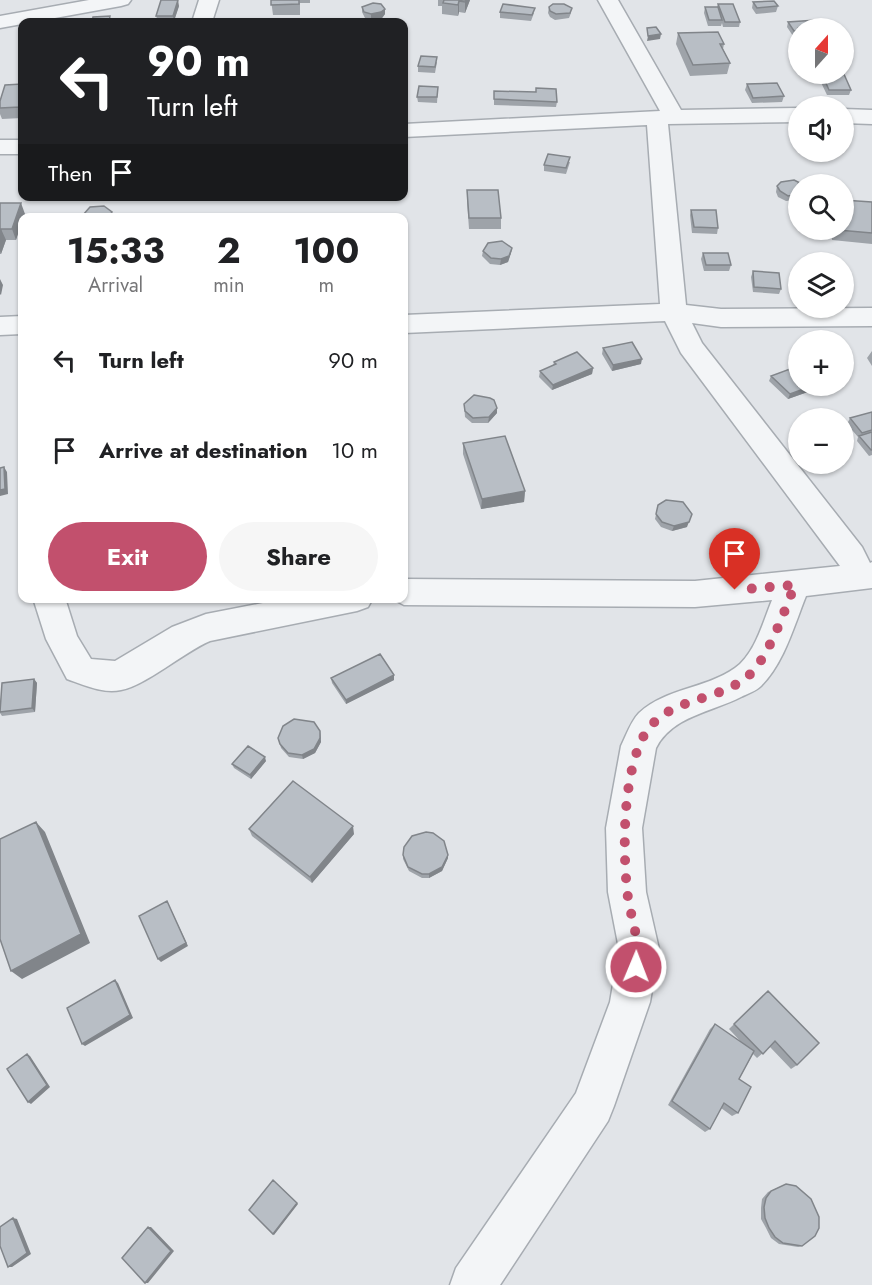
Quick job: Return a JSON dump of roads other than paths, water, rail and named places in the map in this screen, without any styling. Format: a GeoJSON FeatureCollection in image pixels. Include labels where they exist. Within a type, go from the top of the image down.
{"type":"FeatureCollection","features":[{"type":"Feature","properties":{"kind":"street"},"geometry":{"type":"LineString","coordinates":[[22,18],[121,0]]}},
{"type":"Feature","properties":{"kind":"street"},"geometry":{"type":"LineString","coordinates":[[203,18],[209,0]]}},
{"type":"Feature","properties":{"kind":"street"},"geometry":{"type":"LineString","coordinates":[[608,0],[666,118],[674,312],[690,347],[866,575]]}},
{"type":"Feature","properties":{"kind":"street"},"geometry":{"type":"LineString","coordinates":[[0,22],[18,19]]}},
{"type":"Feature","properties":{"kind":"street"},"geometry":{"type":"LineString","coordinates":[[408,131],[666,118],[788,115]]}},
{"type":"Feature","properties":{"kind":"street"},"geometry":{"type":"LineString","coordinates":[[854,116],[872,117]]}},
{"type":"Feature","properties":{"kind":"street"},"geometry":{"type":"LineString","coordinates":[[0,147],[18,147]]}},
{"type":"Feature","properties":{"kind":"street"},"geometry":{"type":"LineString","coordinates":[[408,324],[674,312],[722,318],[872,317]]}},
{"type":"Feature","properties":{"kind":"street"},"geometry":{"type":"LineString","coordinates":[[0,326],[18,325]]}},
{"type":"Feature","properties":{"kind":"street"},"geometry":{"type":"LineString","coordinates":[[408,592],[695,594],[795,585],[866,575]]}},
{"type":"Feature","properties":{"kind":"street"},"geometry":{"type":"LineString","coordinates":[[473,1285],[593,1107],[630,1002],[639,949],[627,892],[624,828],[639,746],[650,725],[679,705],[710,696],[747,678],[762,661],[795,585]]}},
{"type":"Feature","properties":{"kind":"street"},"geometry":{"type":"LineString","coordinates":[[51,603],[62,639],[79,669],[96,675],[120,676],[184,637],[206,628],[332,603]]}}]}
